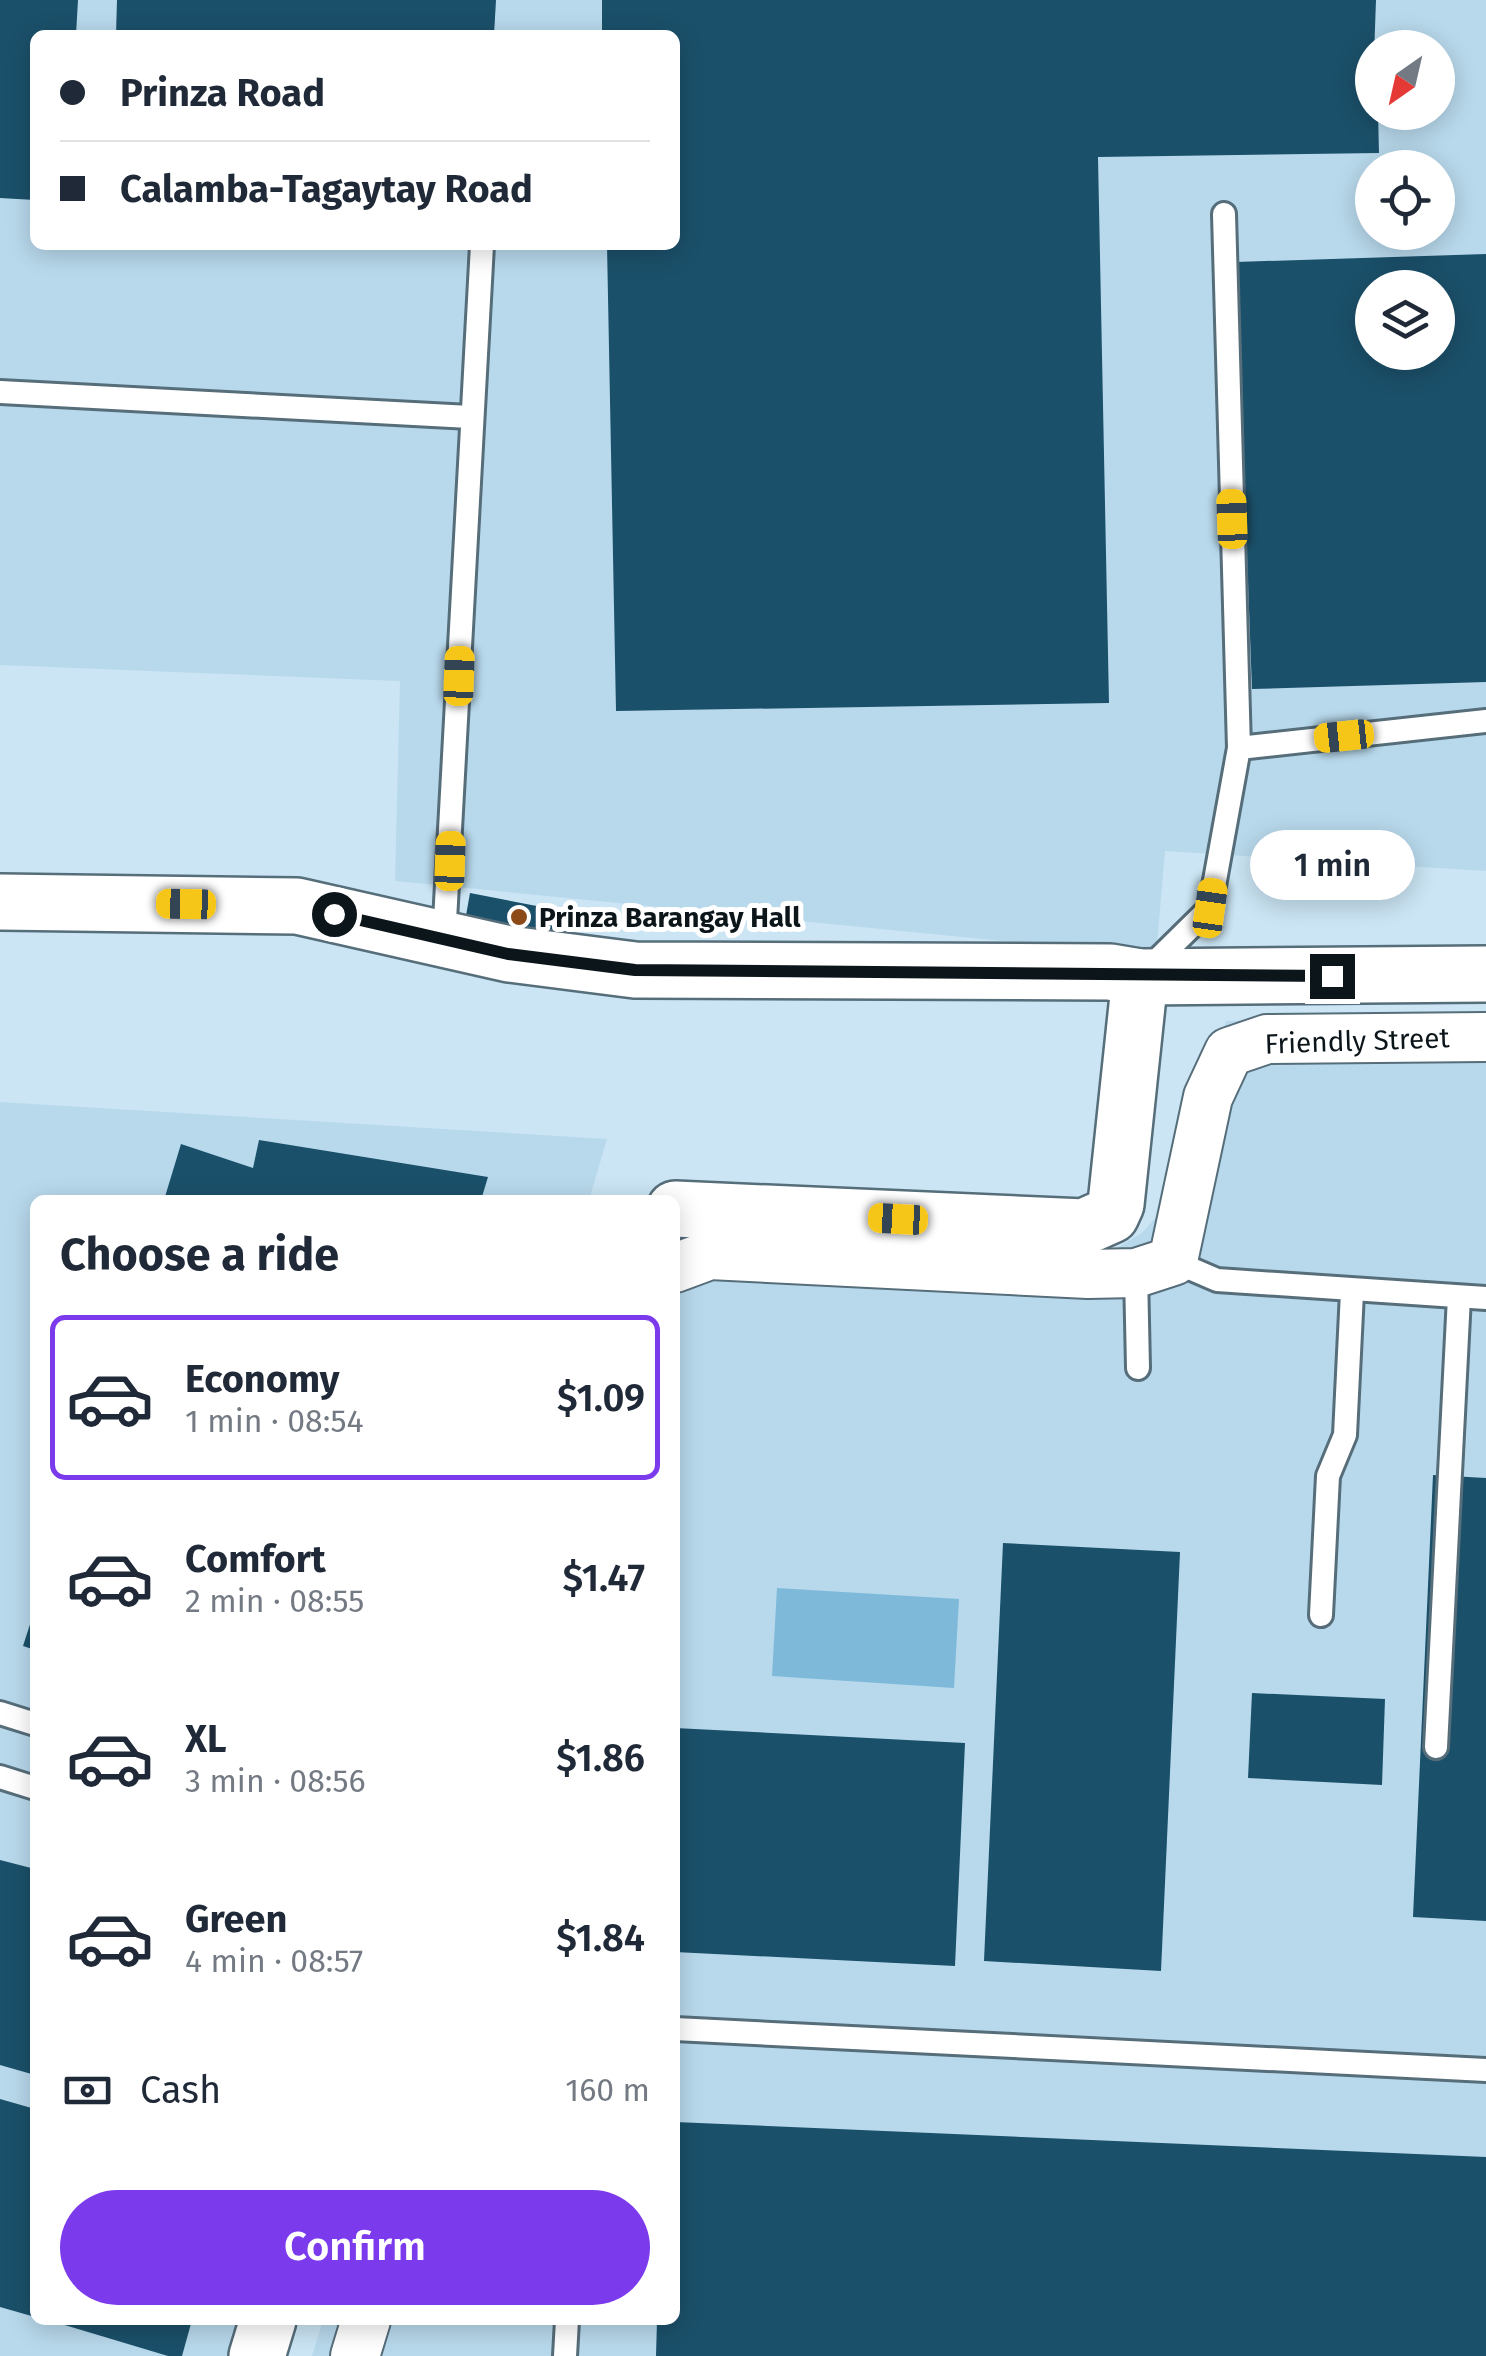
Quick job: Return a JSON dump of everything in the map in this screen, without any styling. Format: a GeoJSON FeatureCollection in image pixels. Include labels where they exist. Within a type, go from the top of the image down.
{"type":"FeatureCollection","features":[{"type":"Feature","properties":{"kind":"main road"},"geometry":{"type":"LineString","coordinates":[[0,902],[297,906],[508,954],[635,970],[1110,972],[1140,977],[1486,974]]}},
{"type":"Feature","properties":{"kind":"main road"},"geometry":{"type":"LineString","coordinates":[[680,1208],[1084,1227],[1100,1223],[1116,1204],[1140,977]]}},
{"type":"Feature","properties":{"kind":"main road"},"geometry":{"type":"LineString","coordinates":[[257,2356],[266,2325]]}},
{"type":"Feature","properties":{"kind":"street","name":"Friendly Street"},"geometry":{"type":"LineString","coordinates":[[1154,1267],[1208,1097],[1229,1052],[1267,1040],[1486,1036]]}},
{"type":"Feature","properties":{"kind":"street"},"geometry":{"type":"LineString","coordinates":[[680,1266],[710,1255],[1088,1274],[1154,1267]]}},
{"type":"Feature","properties":{"kind":"street"},"geometry":{"type":"LineString","coordinates":[[355,2356],[364,2325]]}},
{"type":"Feature","properties":{"kind":"lane"},"geometry":{"type":"LineString","coordinates":[[1140,977],[1210,908],[1238,748],[1224,214]]}},
{"type":"Feature","properties":{"kind":"lane"},"geometry":{"type":"LineString","coordinates":[[444,940],[482,250]]}},
{"type":"Feature","properties":{"kind":"lane"},"geometry":{"type":"LineString","coordinates":[[0,392],[470,417]]}},
{"type":"Feature","properties":{"kind":"lane"},"geometry":{"type":"LineString","coordinates":[[1238,748],[1486,720]]}},
{"type":"Feature","properties":{"kind":"lane"},"geometry":{"type":"LineString","coordinates":[[1138,1368],[1154,1267],[1216,1280],[1486,1298]]}},
{"type":"Feature","properties":{"kind":"lane"},"geometry":{"type":"LineString","coordinates":[[1320,1615],[1328,1476],[1344,1435],[1352,1292]]}},
{"type":"Feature","properties":{"kind":"lane"},"geometry":{"type":"LineString","coordinates":[[1436,1748],[1459,1297]]}},
{"type":"Feature","properties":{"kind":"lane"},"geometry":{"type":"LineString","coordinates":[[0,1713],[30,1722]]}},
{"type":"Feature","properties":{"kind":"lane"},"geometry":{"type":"LineString","coordinates":[[0,1777],[30,1786]]}},
{"type":"Feature","properties":{"kind":"lane"},"geometry":{"type":"LineString","coordinates":[[680,2029],[1486,2070]]}},
{"type":"Feature","properties":{"kind":"lane"},"geometry":{"type":"LineString","coordinates":[[564,2356],[567,2325]]}},
{"type":"Feature","properties":{"kind":"shaded area"},"geometry":{"type":"Polygon","coordinates":[[[0,0],[1486,0],[1486,871],[1165,851],[1156,956],[395,881],[400,681],[0,665],[0,0]]]}},
{"type":"Feature","properties":{"kind":"shaded area"},"geometry":{"type":"Polygon","coordinates":[[[1486,1016],[1486,2356],[312,2356],[321,2325],[680,2325],[680,1237],[1031,1254],[1110,1252],[1142,1233],[1165,1207],[1226,1021],[1486,1016]]]}},
{"type":"Feature","properties":{"kind":"shaded area"},"geometry":{"type":"Polygon","coordinates":[[[0,1102],[607,1139],[590,1195],[30,1195],[30,2325],[257,2325],[248,2356],[0,2356],[0,1102]]]}},
{"type":"Feature","properties":{"kind":"shaded area"},"geometry":{"type":"Polygon","coordinates":[[[777,1588],[959,1599],[954,1688],[772,1676],[777,1588]]]}},
{"type":"Feature","properties":{"kind":"building"},"geometry":{"type":"Polygon","coordinates":[[[0,0],[78,0],[76,30],[30,30],[30,200],[0,198],[0,0]]]}},
{"type":"Feature","properties":{"kind":"building"},"geometry":{"type":"Polygon","coordinates":[[[117,0],[496,0],[494,30],[116,30],[117,0]]]}},
{"type":"Feature","properties":{"kind":"building"},"geometry":{"type":"Polygon","coordinates":[[[602,0],[1376,0],[1375,30],[1355,30],[1355,130],[1378,130],[1379,150],[1098,157],[1109,703],[616,711],[607,250],[680,250],[680,30],[602,30],[602,0]]]}},
{"type":"Feature","properties":{"kind":"building"},"geometry":{"type":"Polygon","coordinates":[[[1486,254],[1486,682],[1252,689],[1236,262],[1486,254]]]}},
{"type":"Feature","properties":{"kind":"building","name":"Prinza Barangay Hall"},"geometry":{"type":"Polygon","coordinates":[[[470,893],[573,913],[568,941],[465,921],[470,893]]]}},
{"type":"Feature","properties":{"kind":"building"},"geometry":{"type":"Polygon","coordinates":[[[259,1140],[488,1177],[483,1195],[166,1195],[181,1144],[253,1168],[259,1140]]]}},
{"type":"Feature","properties":{"kind":"building"},"geometry":{"type":"Polygon","coordinates":[[[1433,1475],[1486,1478],[1486,1921],[1413,1917],[1433,1475]]]}},
{"type":"Feature","properties":{"kind":"building"},"geometry":{"type":"Polygon","coordinates":[[[1003,1543],[1180,1552],[1161,1971],[984,1961],[1003,1543]]]}},
{"type":"Feature","properties":{"kind":"building"},"geometry":{"type":"Polygon","coordinates":[[[30,1624],[30,1648],[23,1646],[30,1624]]]}},
{"type":"Feature","properties":{"kind":"building"},"geometry":{"type":"Polygon","coordinates":[[[1252,1693],[1385,1699],[1382,1785],[1248,1778],[1252,1693]]]}},
{"type":"Feature","properties":{"kind":"building"},"geometry":{"type":"Polygon","coordinates":[[[680,1728],[965,1743],[955,1966],[680,1952],[680,1728]]]}},
{"type":"Feature","properties":{"kind":"building"},"geometry":{"type":"Polygon","coordinates":[[[0,1860],[30,1868],[30,2074],[0,2065],[0,1860]]]}},
{"type":"Feature","properties":{"kind":"building"},"geometry":{"type":"Polygon","coordinates":[[[0,2099],[30,2108],[30,2316],[0,2307],[0,2099]]]}},
{"type":"Feature","properties":{"kind":"building"},"geometry":{"type":"Polygon","coordinates":[[[680,2122],[1486,2157],[1486,2356],[656,2356],[657,2325],[680,2325],[680,2122]]]}},
{"type":"Feature","properties":{"kind":"building"},"geometry":{"type":"Polygon","coordinates":[[[65,2325],[191,2325],[182,2356],[168,2356],[65,2325]]]}},
{"type":"Feature","properties":{"kind":"place","name":"Prinza Barangay Hall"},"geometry":{"type":"Point","coordinates":[519,917]}},
{"type":"Feature","properties":{"kind":"route"},"geometry":{"type":"LineString","coordinates":[[334,914],[508,954],[635,970],[1332,976]]}}]}
